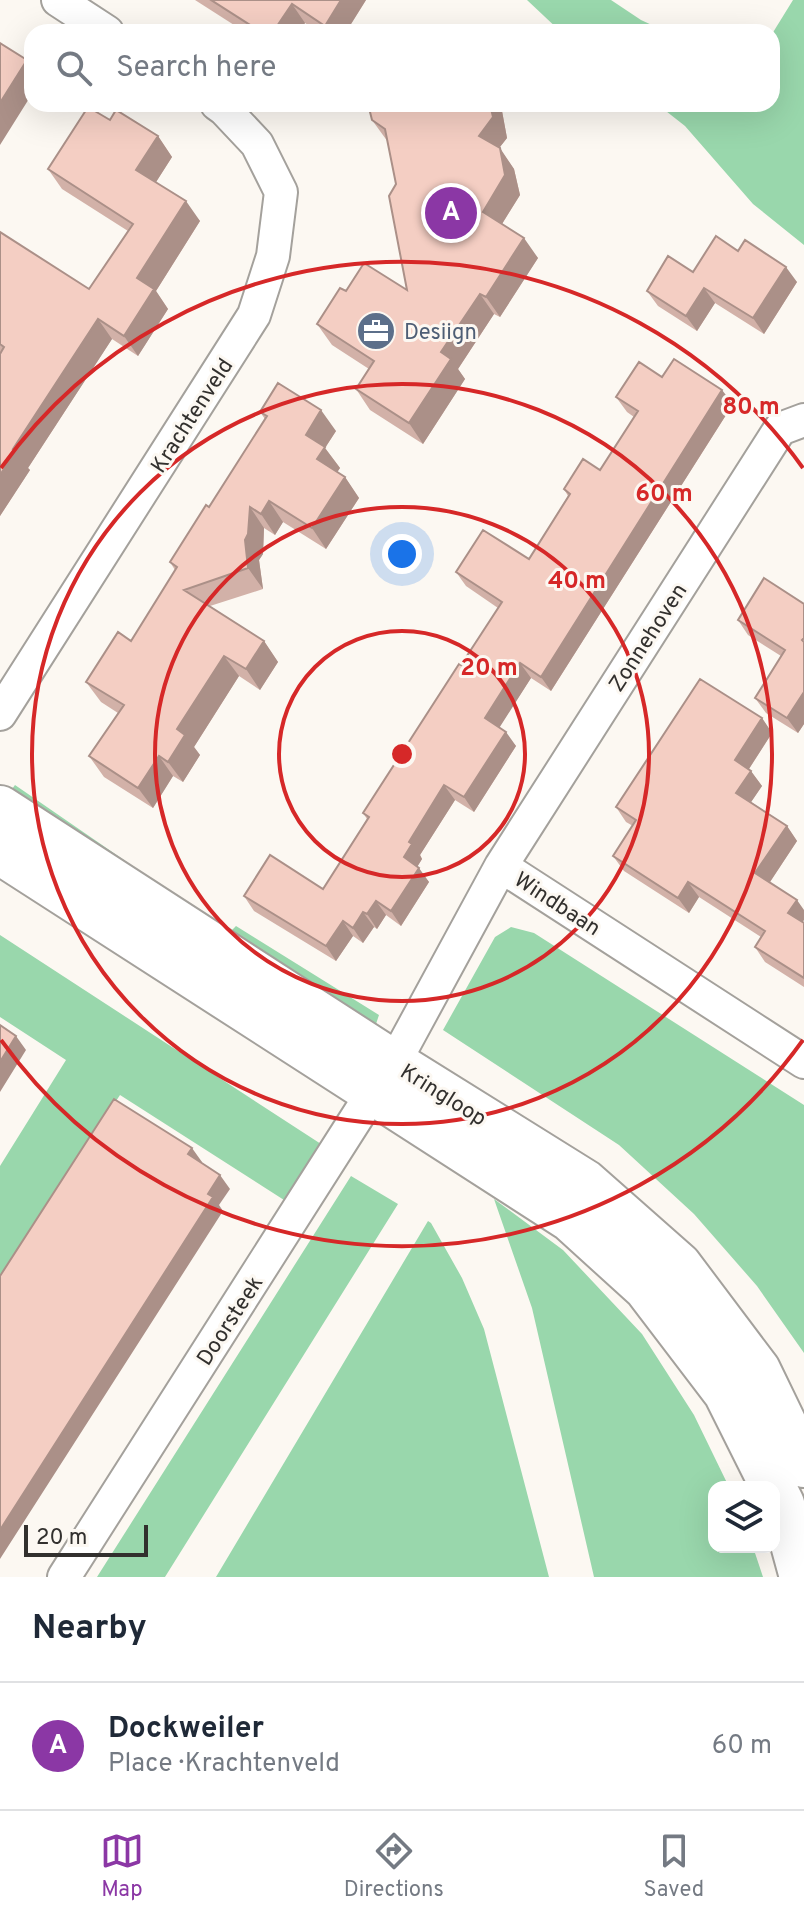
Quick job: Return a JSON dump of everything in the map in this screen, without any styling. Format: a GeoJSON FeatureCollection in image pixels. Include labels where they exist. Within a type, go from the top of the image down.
{"type":"FeatureCollection","features":[{"type":"Feature","properties":{"kind":"street"},"geometry":{"type":"LineString","coordinates":[[58,0],[95,24]]}},
{"type":"Feature","properties":{"kind":"street","name":"Krachtenveld"},"geometry":{"type":"LineString","coordinates":[[0,714],[254,315],[273,256],[281,192],[257,144],[227,112]]}},
{"type":"Feature","properties":{"kind":"street","name":"Zonnehoven"},"geometry":{"type":"LineString","coordinates":[[501,866],[780,429],[804,420]]}},
{"type":"Feature","properties":{"kind":"street","name":"Kringloop"},"geometry":{"type":"LineString","coordinates":[[0,808],[383,1077],[570,1219],[646,1288],[726,1393],[770,1481]]}},
{"type":"Feature","properties":{"kind":"street","name":"Kringloop"},"geometry":{"type":"LineString","coordinates":[[0,852],[383,1077],[585,1182],[679,1265],[758,1370],[804,1465]]}},
{"type":"Feature","properties":{"kind":"street","name":"Windbaan"},"geometry":{"type":"LineString","coordinates":[[383,1077],[501,866],[804,1062]]}},
{"type":"Feature","properties":{"kind":"street","name":"Doorsteek"},"geometry":{"type":"LineString","coordinates":[[64,1577],[383,1077]]}},
{"type":"Feature","properties":{"kind":"street","name":"Kringloop"},"geometry":{"type":"LineString","coordinates":[[780,1500],[802,1577]]}},
{"type":"Feature","properties":{"kind":"green space"},"geometry":{"type":"Polygon","coordinates":[[[527,0],[611,0],[650,24],[552,24],[527,0]]]}},
{"type":"Feature","properties":{"kind":"green space"},"geometry":{"type":"Polygon","coordinates":[[[793,0],[804,0],[804,245],[753,204],[685,126],[667,112],[780,112],[778,24],[793,0]]]}},
{"type":"Feature","properties":{"kind":"green space"},"geometry":{"type":"Polygon","coordinates":[[[15,785],[179,898],[6,797],[15,785]]]}},
{"type":"Feature","properties":{"kind":"green space"},"geometry":{"type":"Polygon","coordinates":[[[236,926],[379,1015],[375,1027],[225,937],[236,926]]]}},
{"type":"Feature","properties":{"kind":"green space"},"geometry":{"type":"Polygon","coordinates":[[[511,927],[534,933],[804,1105],[804,1353],[757,1286],[694,1214],[619,1145],[443,1030],[495,937],[511,927]]]}},
{"type":"Feature","properties":{"kind":"green space"},"geometry":{"type":"Polygon","coordinates":[[[0,935],[321,1144],[284,1200],[120,1095],[0,1276],[0,1166],[66,1060],[0,1017],[0,935]]]}},
{"type":"Feature","properties":{"kind":"green space"},"geometry":{"type":"Polygon","coordinates":[[[351,1176],[398,1204],[165,1577],[97,1577],[351,1176]]]}},
{"type":"Feature","properties":{"kind":"green space"},"geometry":{"type":"Polygon","coordinates":[[[494,1199],[563,1250],[642,1334],[694,1415],[726,1481],[708,1481],[708,1553],[755,1553],[763,1577],[594,1577],[532,1308],[494,1199]]]}},
{"type":"Feature","properties":{"kind":"green space"},"geometry":{"type":"Polygon","coordinates":[[[428,1221],[462,1278],[484,1329],[549,1577],[216,1577],[428,1221]]]}},
{"type":"Feature","properties":{"kind":"building"},"geometry":{"type":"Polygon","coordinates":[[[211,0],[341,0],[326,24],[292,4],[278,24],[248,24],[211,0]]]}},
{"type":"Feature","properties":{"kind":"building"},"geometry":{"type":"Polygon","coordinates":[[[0,43],[24,58],[24,65],[0,103],[0,43]]]}},
{"type":"Feature","properties":{"kind":"building"},"geometry":{"type":"Polygon","coordinates":[[[85,112],[96,112],[110,120],[115,112],[119,112],[158,136],[136,170],[186,201],[137,278],[154,289],[124,336],[98,319],[13,449],[16,450],[0,475],[0,354],[4,347],[0,344],[0,232],[89,289],[133,224],[48,169],[85,112]]]}},
{"type":"Feature","properties":{"kind":"building"},"geometry":{"type":"Polygon","coordinates":[[[370,112],[492,112],[493,117],[479,136],[500,148],[505,175],[483,212],[524,238],[486,297],[480,294],[441,352],[451,359],[409,423],[356,389],[374,361],[317,324],[340,288],[346,291],[364,263],[407,290],[389,196],[396,184],[385,129],[372,120],[370,112]]]}},
{"type":"Feature","properties":{"kind":"building"},"geometry":{"type":"Polygon","coordinates":[[[716,236],[738,251],[745,240],[786,267],[753,318],[704,288],[686,316],[647,291],[668,256],[693,272],[716,236]]]}},
{"type":"Feature","properties":{"kind":"building"},"geometry":{"type":"Polygon","coordinates":[[[674,359],[722,390],[541,677],[520,663],[485,718],[506,732],[464,797],[444,785],[409,842],[412,844],[404,857],[419,868],[391,911],[376,901],[367,914],[363,912],[353,928],[343,921],[326,946],[244,896],[270,855],[323,889],[369,817],[363,813],[502,602],[456,572],[483,530],[529,559],[570,494],[564,489],[583,459],[600,470],[638,411],[616,397],[639,362],[662,377],[674,359]]]}},
{"type":"Feature","properties":{"kind":"building"},"geometry":{"type":"Polygon","coordinates":[[[278,383],[321,410],[306,435],[325,447],[317,459],[345,477],[312,528],[269,501],[261,514],[250,507],[245,540],[248,568],[184,590],[264,641],[246,669],[224,656],[177,729],[185,735],[168,762],[159,756],[138,788],[89,756],[124,705],[86,682],[118,632],[131,641],[177,567],[170,562],[267,416],[260,412],[278,383]]]}},
{"type":"Feature","properties":{"kind":"building"},"geometry":{"type":"Polygon","coordinates":[[[764,578],[804,604],[804,692],[787,718],[755,698],[785,650],[738,620],[764,578]]]}},
{"type":"Feature","properties":{"kind":"building"},"geometry":{"type":"Polygon","coordinates":[[[700,679],[762,718],[735,760],[751,771],[736,793],[787,826],[755,873],[797,900],[788,913],[804,923],[804,978],[755,947],[765,931],[688,882],[678,898],[613,856],[636,820],[616,807],[700,679]]]}},
{"type":"Feature","properties":{"kind":"building"},"geometry":{"type":"Polygon","coordinates":[[[0,1025],[16,1036],[0,1062],[0,1025]]]}},
{"type":"Feature","properties":{"kind":"building"},"geometry":{"type":"Polygon","coordinates":[[[114,1099],[192,1148],[188,1154],[220,1175],[208,1194],[213,1197],[0,1530],[0,1276],[114,1099]]]}},
{"type":"Feature","properties":{"kind":"place","name":"Dockweiler"},"geometry":{"type":"Point","coordinates":[451,213]}},
{"type":"Feature","properties":{"kind":"place","name":"Desiign"},"geometry":{"type":"Point","coordinates":[376,331]}}]}
